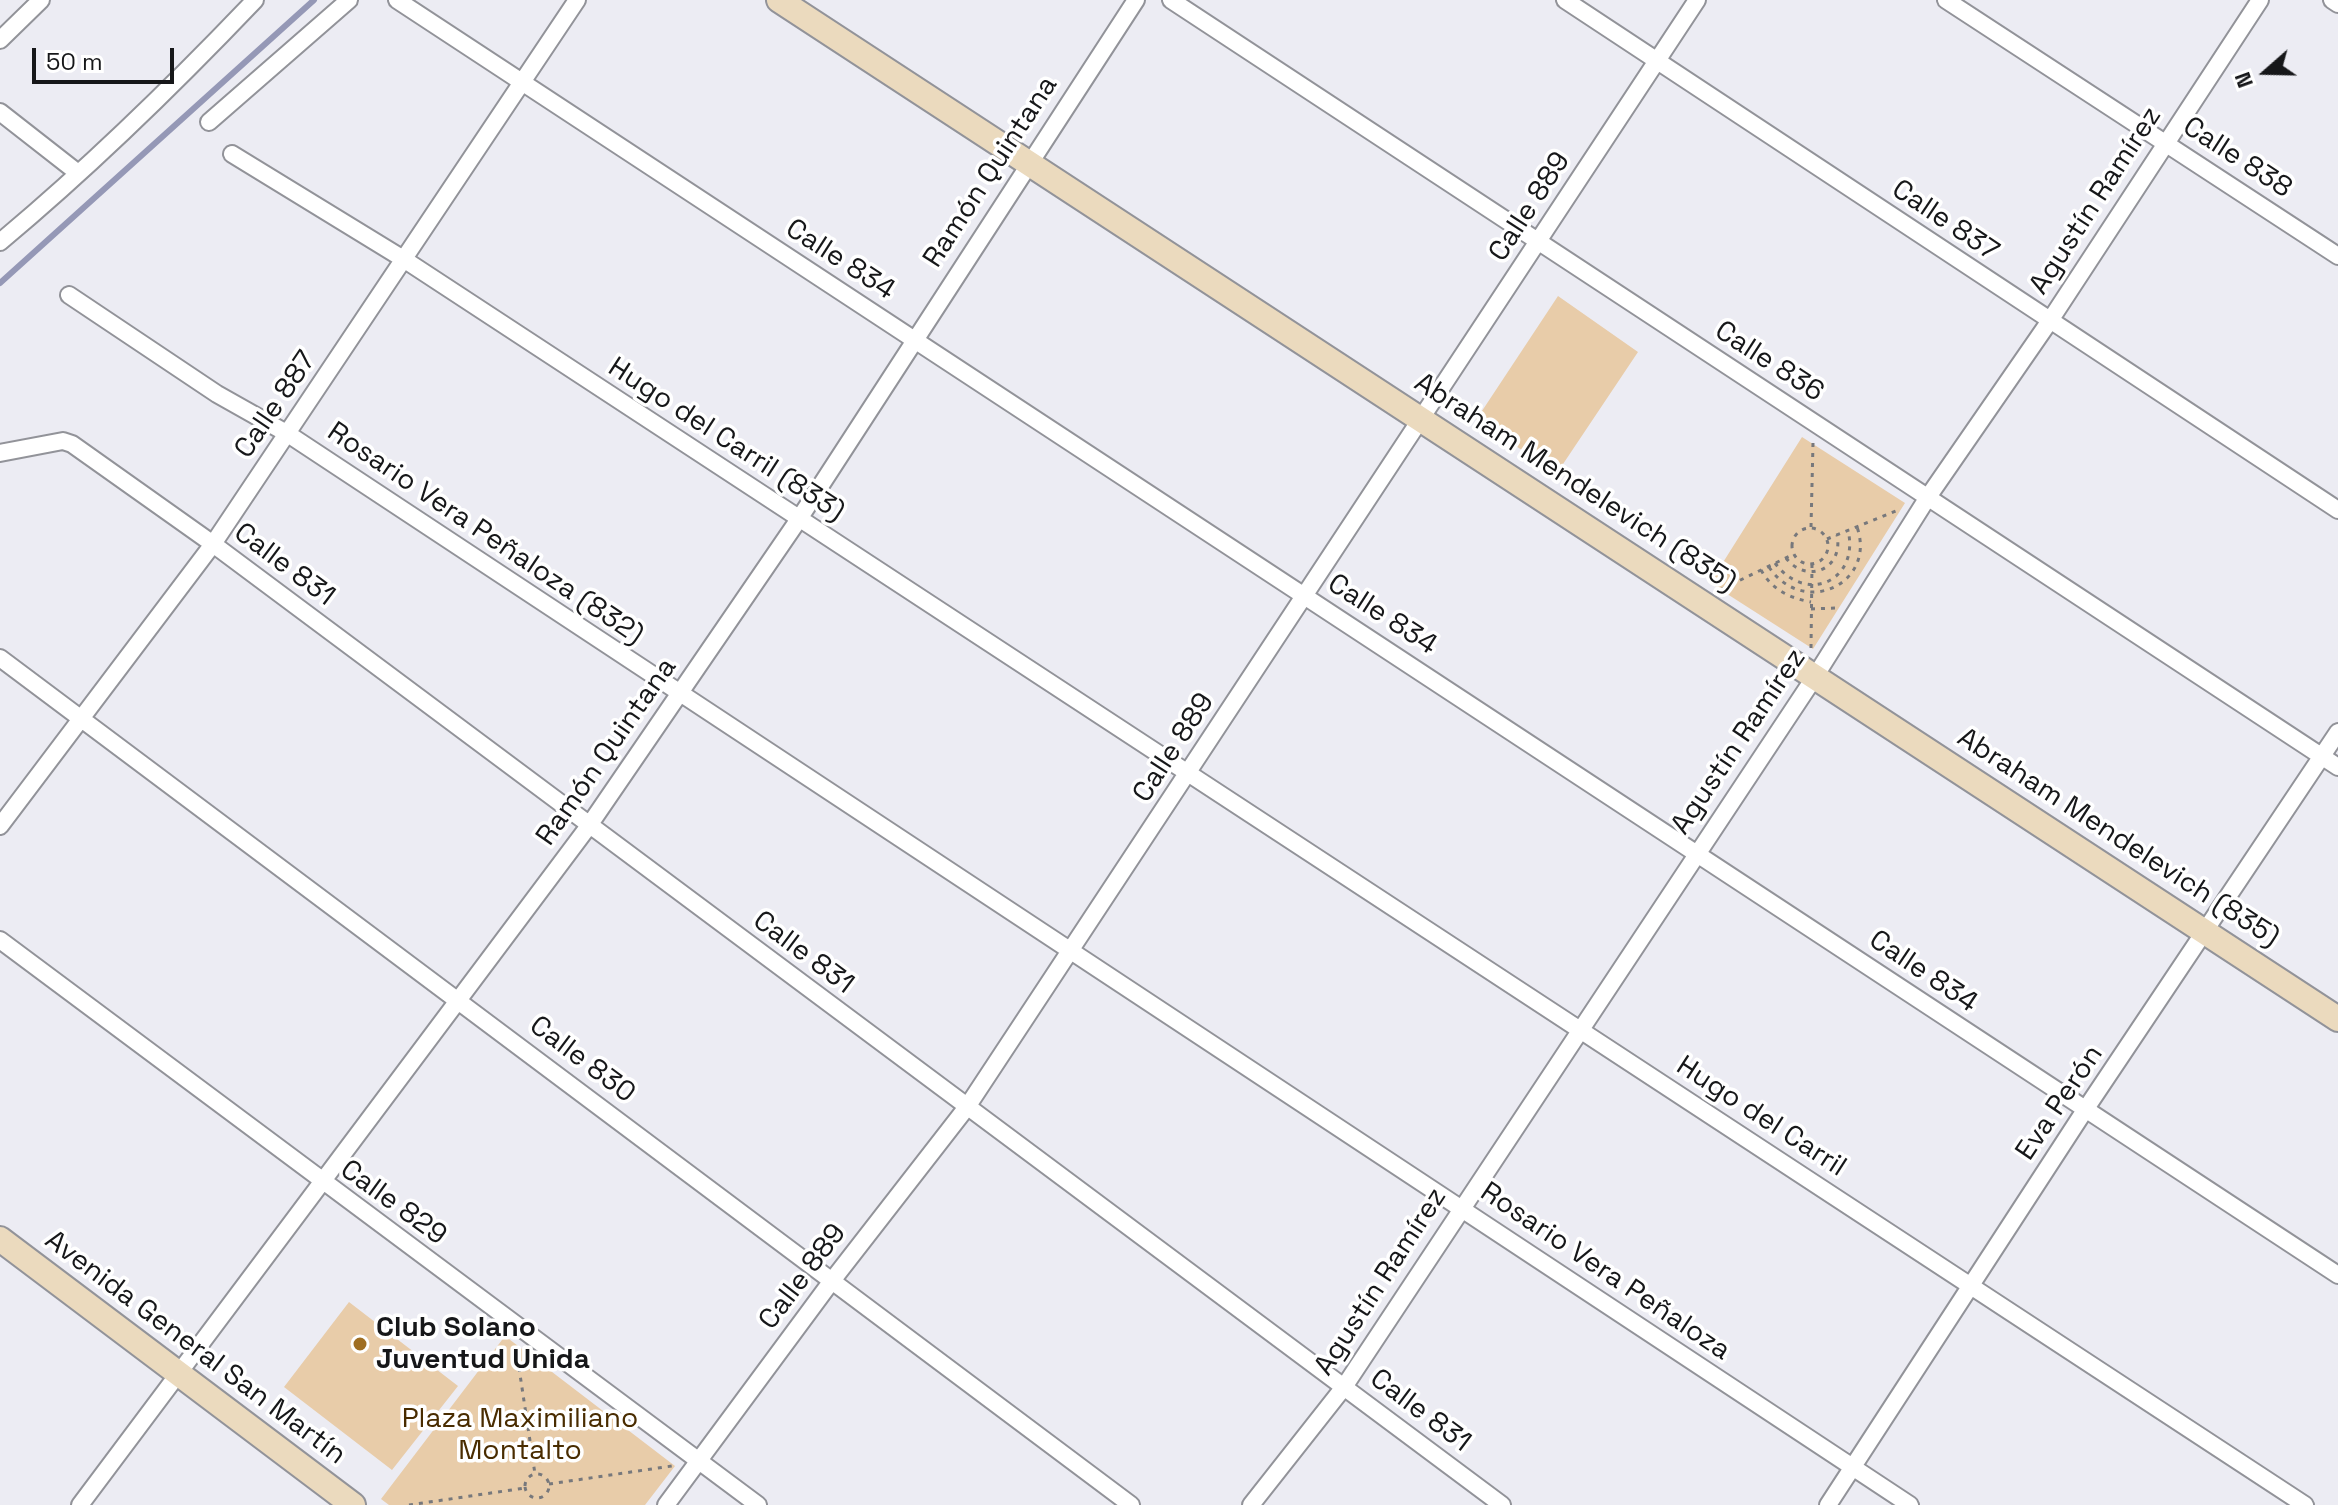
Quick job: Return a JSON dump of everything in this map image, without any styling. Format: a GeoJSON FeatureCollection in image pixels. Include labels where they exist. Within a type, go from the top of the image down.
{"type":"FeatureCollection","features":[{"type":"Feature","properties":{"kind":"street"},"geometry":{"type":"LineString","coordinates":[[0,40],[41,0]]}},
{"type":"Feature","properties":{"kind":"street"},"geometry":{"type":"LineString","coordinates":[[0,242],[200,58],[255,0]]}},
{"type":"Feature","properties":{"kind":"street"},"geometry":{"type":"LineString","coordinates":[[209,122],[349,0]]}},
{"type":"Feature","properties":{"kind":"street","name":"Calle 834"},"geometry":{"type":"LineString","coordinates":[[397,0],[2338,1275]]}},
{"type":"Feature","properties":{"kind":"street","name":"Calle 887"},"geometry":{"type":"LineString","coordinates":[[0,826],[213,544],[577,0]]}},
{"type":"Feature","properties":{"kind":"street","name":"Abraham Mendelevich (835)"},"geometry":{"type":"LineString","coordinates":[[779,0],[2338,1019]]}},
{"type":"Feature","properties":{"kind":"street","name":"Ramón Quintana"},"geometry":{"type":"LineString","coordinates":[[80,1505],[588,827],[799,519],[913,339],[1136,0]]}},
{"type":"Feature","properties":{"kind":"street","name":"Calle 836"},"geometry":{"type":"LineString","coordinates":[[1171,0],[2338,767]]}},
{"type":"Feature","properties":{"kind":"street","name":"Calle 837"},"geometry":{"type":"LineString","coordinates":[[1565,0],[2338,510]]}},
{"type":"Feature","properties":{"kind":"street","name":"Calle 889"},"geometry":{"type":"LineString","coordinates":[[666,1505],[831,1282],[967,1107],[1697,0]]}},
{"type":"Feature","properties":{"kind":"street","name":"Calle 838"},"geometry":{"type":"LineString","coordinates":[[1946,0],[2338,256]]}},
{"type":"Feature","properties":{"kind":"street","name":"Agustín Ramírez"},"geometry":{"type":"LineString","coordinates":[[1251,1505],[1344,1387],[1928,497],[2049,322],[2260,0]]}},
{"type":"Feature","properties":{"kind":"street"},"geometry":{"type":"LineString","coordinates":[[2332,0],[2338,4]]}},
{"type":"Feature","properties":{"kind":"street"},"geometry":{"type":"LineString","coordinates":[[0,112],[78,173]]}},
{"type":"Feature","properties":{"kind":"street","name":"Hugo del Carril (833)"},"geometry":{"type":"LineString","coordinates":[[232,154],[405,260],[1189,772]]}},
{"type":"Feature","properties":{"kind":"street","name":"Rosario Vera Peñaloza (832)"},"geometry":{"type":"LineString","coordinates":[[69,295],[217,394],[288,434],[1071,952]]}},
{"type":"Feature","properties":{"kind":"street","name":"Calle 831"},"geometry":{"type":"LineString","coordinates":[[0,453],[63,441],[72,444],[213,544],[588,827],[1502,1505]]}},
{"type":"Feature","properties":{"kind":"street","name":"Calle 830"},"geometry":{"type":"LineString","coordinates":[[0,658],[1131,1505]]}},
{"type":"Feature","properties":{"kind":"street","name":"Eva Perón"},"geometry":{"type":"LineString","coordinates":[[1828,1505],[2085,1110],[2338,732]]}},
{"type":"Feature","properties":{"kind":"street","name":"Hugo del Carril"},"geometry":{"type":"LineString","coordinates":[[1189,772],[2305,1505]]}},
{"type":"Feature","properties":{"kind":"street","name":"Calle 829"},"geometry":{"type":"LineString","coordinates":[[0,940],[758,1505]]}},
{"type":"Feature","properties":{"kind":"street","name":"Rosario Vera Peñaloza"},"geometry":{"type":"LineString","coordinates":[[1071,952],[1910,1505]]}},
{"type":"Feature","properties":{"kind":"street","name":"Avenida General San Martín"},"geometry":{"type":"LineString","coordinates":[[0,1239],[353,1505]]}},
{"type":"Feature","properties":{"kind":"path"},"geometry":{"type":"LineString","coordinates":[[1811,527],[1813,422]]}},
{"type":"Feature","properties":{"kind":"path"},"geometry":{"type":"LineString","coordinates":[[1827,539],[1928,497]]}},
{"type":"Feature","properties":{"kind":"path"},"geometry":{"type":"LineString","coordinates":[[1811,527],[1822,532],[1827,539],[1827,554],[1812,564],[1794,554],[1792,545],[1796,534],[1811,527]]}},
{"type":"Feature","properties":{"kind":"path"},"geometry":{"type":"LineString","coordinates":[[1769,567],[1778,580],[1791,589],[1811,593],[1836,587],[1849,576],[1860,547],[1857,527]]}},
{"type":"Feature","properties":{"kind":"path"},"geometry":{"type":"LineString","coordinates":[[1775,563],[1795,582],[1812,585],[1834,578],[1850,556],[1848,530]]}},
{"type":"Feature","properties":{"kind":"path"},"geometry":{"type":"LineString","coordinates":[[1786,558],[1793,567],[1812,573],[1834,562],[1839,545],[1837,535]]}},
{"type":"Feature","properties":{"kind":"path"},"geometry":{"type":"LineString","coordinates":[[1699,600],[1794,554]]}},
{"type":"Feature","properties":{"kind":"path"},"geometry":{"type":"LineString","coordinates":[[1812,564],[1813,674]]}},
{"type":"Feature","properties":{"kind":"path"},"geometry":{"type":"LineString","coordinates":[[1761,570],[1777,589],[1793,598],[1811,602]]}},
{"type":"Feature","properties":{"kind":"path"},"geometry":{"type":"LineString","coordinates":[[1811,609],[1858,608]]}},
{"type":"Feature","properties":{"kind":"path"},"geometry":{"type":"LineString","coordinates":[[513,1323],[535,1474]]}},
{"type":"Feature","properties":{"kind":"path"},"geometry":{"type":"LineString","coordinates":[[549,1484],[700,1462]]}},
{"type":"Feature","properties":{"kind":"path"},"geometry":{"type":"LineString","coordinates":[[535,1474],[545,1477],[549,1484],[546,1495],[537,1498],[529,1495],[525,1488],[526,1480],[535,1474]]}},
{"type":"Feature","properties":{"kind":"path"},"geometry":{"type":"LineString","coordinates":[[409,1505],[525,1488]]}},
{"type":"Feature","properties":{"kind":"path"},"geometry":{"type":"LineString","coordinates":[[537,1498],[538,1505]]}},
{"type":"Feature","properties":{"kind":"green space"},"geometry":{"type":"Polygon","coordinates":[[[1558,296],[1638,352],[1557,473],[1476,420],[1558,296]]]}},
{"type":"Feature","properties":{"kind":"green space"},"geometry":{"type":"Polygon","coordinates":[[[1802,437],[1905,503],[1813,649],[1710,583],[1802,437]]]}},
{"type":"Feature","properties":{"kind":"green space","name":"Club Solano Juventud Unida"},"geometry":{"type":"Polygon","coordinates":[[[349,1302],[458,1386],[392,1470],[284,1387],[349,1302]]]}},
{"type":"Feature","properties":{"kind":"green space","name":"Plaza Maximiliano Montalto"},"geometry":{"type":"Polygon","coordinates":[[[505,1336],[675,1466],[645,1505],[389,1505],[381,1499],[505,1336]]]}},
{"type":"Feature","properties":{"kind":"waterway"},"geometry":{"type":"LineString","coordinates":[[0,283],[314,0]]}},
{"type":"Feature","properties":{"kind":"place","name":"Club Solano Juventud Unida"},"geometry":{"type":"Point","coordinates":[360,1344]}}]}
